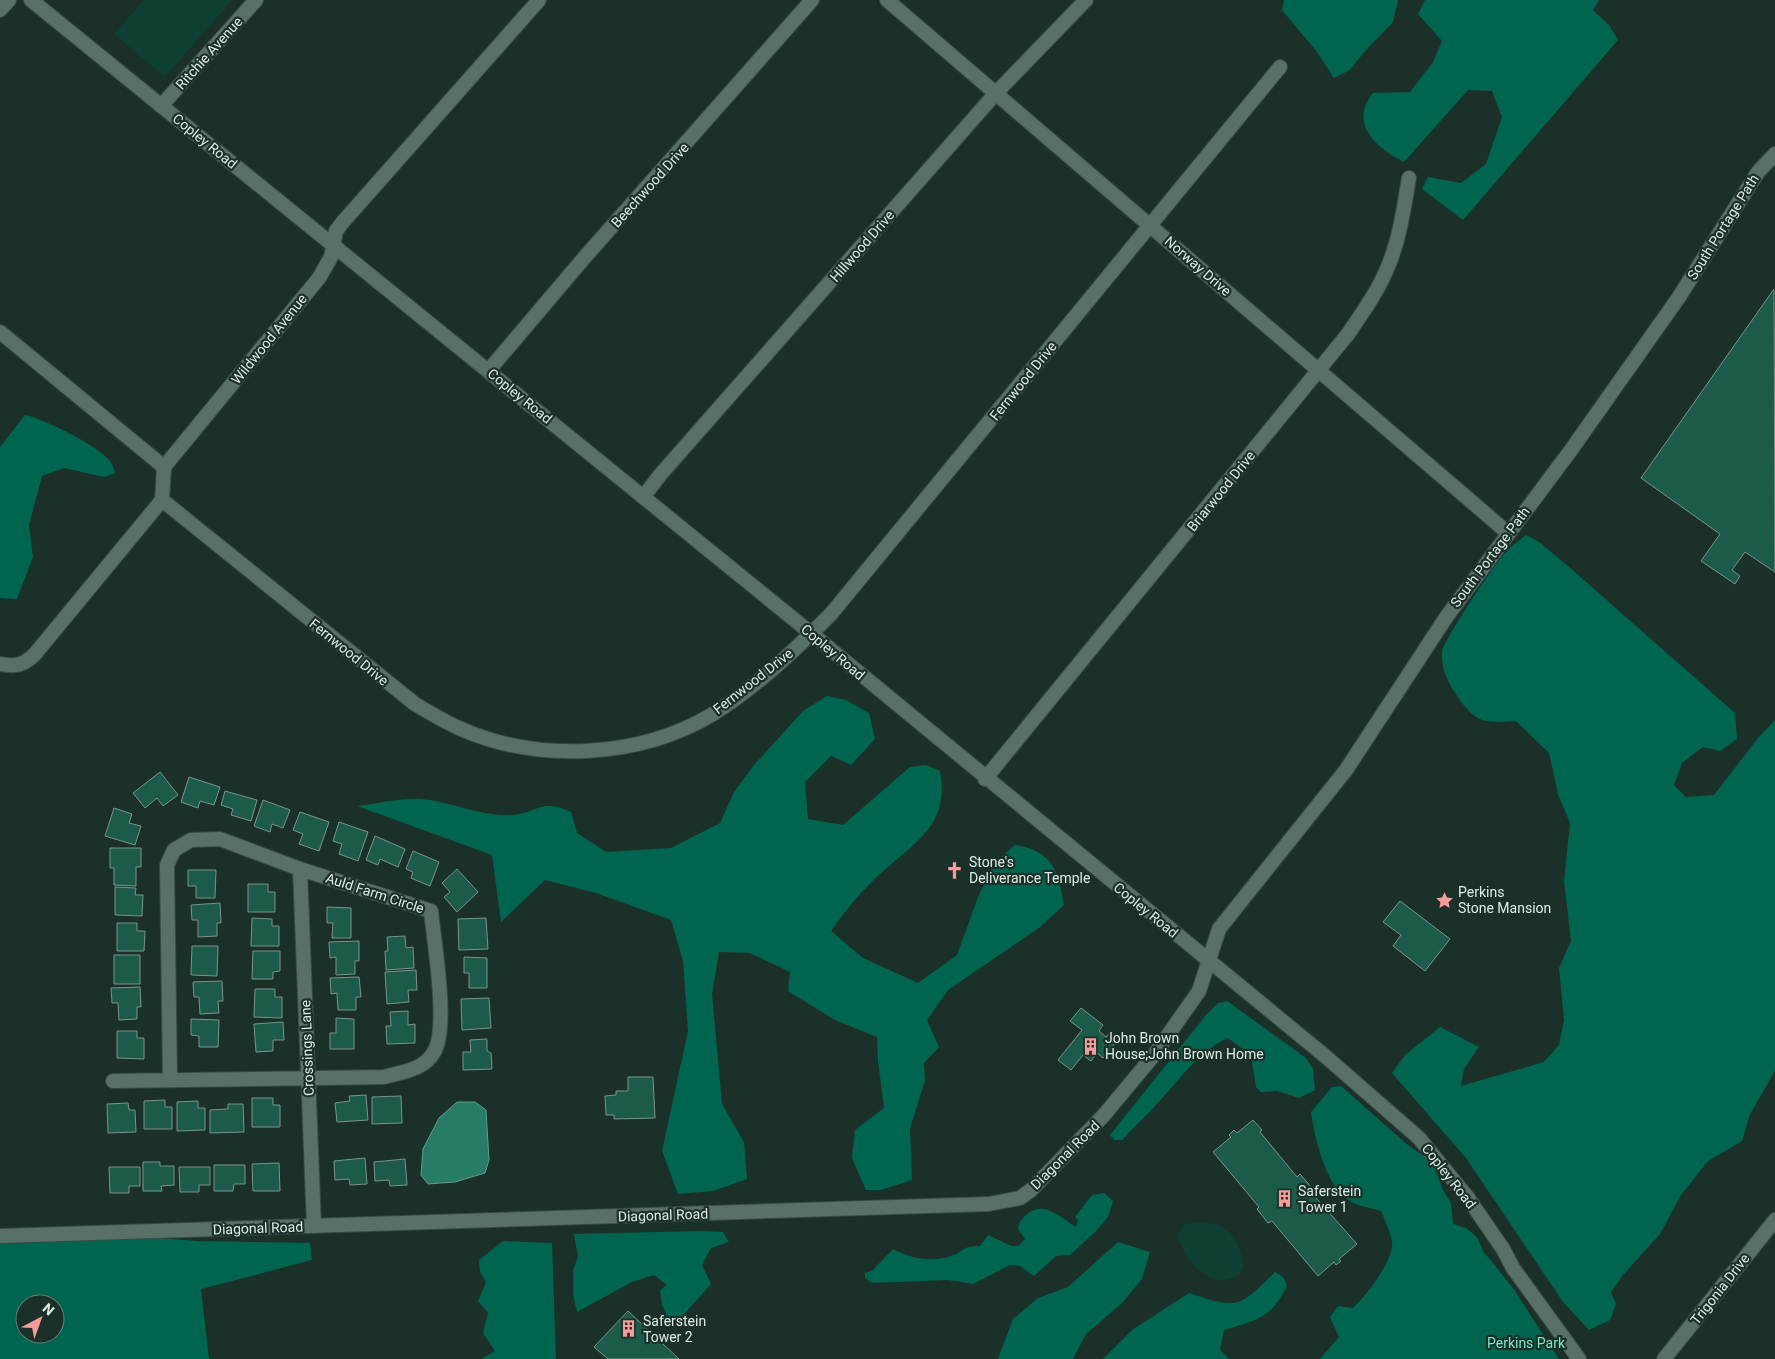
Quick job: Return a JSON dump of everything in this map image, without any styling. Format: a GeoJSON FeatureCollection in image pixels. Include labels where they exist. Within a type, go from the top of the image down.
{"type":"FeatureCollection","features":[{"type":"Feature","properties":{"kind":"street"},"geometry":{"type":"LineString","coordinates":[[0,10],[9,0]]}},
{"type":"Feature","properties":{"kind":"street","name":"Copley Road"},"geometry":{"type":"LineString","coordinates":[[30,0],[489,370],[812,634],[985,779],[1325,1056],[1430,1150],[1468,1198],[1503,1249],[1513,1268],[1579,1359]]}},
{"type":"Feature","properties":{"kind":"street","name":"Ritchie Avenue"},"geometry":{"type":"LineString","coordinates":[[161,106],[256,0]]}},
{"type":"Feature","properties":{"kind":"street","name":"Wildwood Avenue"},"geometry":{"type":"LineString","coordinates":[[164,467],[319,278],[332,257],[336,231],[342,223],[539,0]]}},
{"type":"Feature","properties":{"kind":"street","name":"Beechwood Drive"},"geometry":{"type":"LineString","coordinates":[[489,370],[584,258],[812,0]]}},
{"type":"Feature","properties":{"kind":"street","name":"Norway Drive"},"geometry":{"type":"LineString","coordinates":[[887,0],[1151,225],[1318,372],[1508,533]]}},
{"type":"Feature","properties":{"kind":"street","name":"Hillwood Drive"},"geometry":{"type":"LineString","coordinates":[[643,497],[660,475],[996,93],[1086,0]]}},
{"type":"Feature","properties":{"kind":"street","name":"Fernwood Drive"},"geometry":{"type":"LineString","coordinates":[[162,500],[415,704],[462,729],[517,746],[577,751],[629,745],[674,732],[706,717],[735,699],[812,634],[831,614],[1280,67]]}},
{"type":"Feature","properties":{"kind":"street","name":"South Portage Path"},"geometry":{"type":"LineString","coordinates":[[1210,962],[1219,929],[1346,770],[1447,616],[1571,450],[1679,297],[1758,172],[1775,154]]}},
{"type":"Feature","properties":{"kind":"street","name":"Briarwood Drive"},"geometry":{"type":"LineString","coordinates":[[985,779],[1318,372],[1370,302],[1389,264],[1402,222],[1409,178]]}},
{"type":"Feature","properties":{"kind":"street"},"geometry":{"type":"LineString","coordinates":[[0,664],[10,666],[26,663],[35,654],[162,500],[164,467],[1,335]]}},
{"type":"Feature","properties":{"kind":"street","name":"Auld Farm Circle"},"geometry":{"type":"LineString","coordinates":[[112,1082],[384,1077],[416,1069],[434,1052],[442,1026],[432,911],[300,869],[220,839],[191,840],[174,850],[168,865],[170,1080]]}},
{"type":"Feature","properties":{"kind":"street","name":"Crossings Lane"},"geometry":{"type":"LineString","coordinates":[[300,869],[314,1226]]}},
{"type":"Feature","properties":{"kind":"street","name":"Diagonal Road"},"geometry":{"type":"LineString","coordinates":[[0,1236],[796,1212],[1006,1202],[1020,1198],[1031,1190],[1104,1115],[1154,1054],[1199,992],[1210,962]]}},
{"type":"Feature","properties":{"kind":"street","name":"Trigonia Drive"},"geometry":{"type":"LineString","coordinates":[[1664,1359],[1775,1220]]}},
{"type":"Feature","properties":{"kind":"shaded area"},"geometry":{"type":"Polygon","coordinates":[[[144,0],[232,0],[165,77],[114,34],[144,0]]]}},
{"type":"Feature","properties":{"kind":"shaded area"},"geometry":{"type":"Polygon","coordinates":[[[457,1102],[475,1102],[486,1110],[489,1160],[485,1173],[455,1182],[428,1184],[421,1175],[423,1149],[439,1118],[457,1102]]]}},
{"type":"Feature","properties":{"kind":"shaded area"},"geometry":{"type":"Polygon","coordinates":[[[1207,1222],[1224,1228],[1230,1233],[1242,1257],[1244,1268],[1238,1275],[1231,1279],[1216,1279],[1201,1272],[1189,1260],[1177,1235],[1185,1224],[1207,1222]]]}},
{"type":"Feature","properties":{"kind":"green space"},"geometry":{"type":"Polygon","coordinates":[[[1284,0],[1398,1],[1393,22],[1365,51],[1350,70],[1334,78],[1317,52],[1282,10],[1284,0]]]}},
{"type":"Feature","properties":{"kind":"green space"},"geometry":{"type":"Polygon","coordinates":[[[1425,0],[1599,0],[1593,10],[1609,25],[1618,40],[1463,220],[1422,189],[1428,177],[1461,183],[1486,164],[1502,117],[1492,91],[1468,90],[1404,162],[1384,150],[1369,134],[1365,125],[1366,104],[1373,93],[1410,92],[1433,62],[1442,41],[1418,14],[1425,0]]]}},
{"type":"Feature","properties":{"kind":"green space"},"geometry":{"type":"Polygon","coordinates":[[[25,415],[57,427],[84,441],[111,462],[115,473],[104,477],[64,468],[42,476],[29,525],[33,557],[17,599],[0,598],[0,447],[25,415]]]}},
{"type":"Feature","properties":{"kind":"green space"},"geometry":{"type":"Polygon","coordinates":[[[1526,535],[1539,542],[1569,567],[1735,713],[1737,739],[1720,751],[1703,747],[1682,763],[1674,785],[1686,797],[1714,795],[1758,738],[1775,720],[1775,1071],[1750,1114],[1742,1141],[1708,1161],[1681,1195],[1660,1234],[1623,1275],[1611,1292],[1616,1304],[1610,1320],[1589,1330],[1563,1302],[1466,1158],[1392,1073],[1405,1055],[1440,1027],[1479,1047],[1464,1069],[1461,1086],[1544,1062],[1559,1045],[1564,1020],[1559,968],[1571,941],[1564,881],[1570,823],[1558,794],[1549,753],[1516,721],[1497,722],[1482,720],[1470,712],[1448,681],[1442,658],[1442,652],[1451,633],[1481,586],[1506,552],[1526,535]]]}},
{"type":"Feature","properties":{"kind":"green space"},"geometry":{"type":"Polygon","coordinates":[[[827,696],[846,700],[869,713],[875,739],[851,765],[831,756],[805,782],[808,819],[843,825],[910,767],[926,765],[940,771],[942,790],[940,805],[935,819],[927,831],[867,886],[831,931],[863,958],[918,983],[957,955],[978,897],[994,863],[1015,845],[1038,852],[1052,864],[1059,882],[1064,905],[1039,928],[948,990],[927,1020],[939,1047],[924,1063],[925,1081],[910,1128],[912,1180],[881,1190],[866,1190],[852,1158],[855,1130],[884,1108],[877,1037],[835,1020],[788,991],[790,972],[750,953],[719,952],[712,994],[722,1104],[744,1142],[747,1179],[713,1191],[678,1194],[662,1151],[688,1031],[683,961],[671,920],[596,893],[545,880],[501,922],[492,855],[357,806],[395,800],[418,799],[441,802],[476,811],[512,815],[546,806],[553,806],[571,812],[577,833],[606,852],[671,848],[720,823],[734,792],[754,765],[803,711],[827,696]]]}},
{"type":"Feature","properties":{"kind":"green space"},"geometry":{"type":"Polygon","coordinates":[[[1227,1001],[1306,1058],[1313,1069],[1315,1090],[1299,1098],[1277,1091],[1261,1092],[1256,1087],[1251,1055],[1228,1038],[1216,1044],[1188,1068],[1123,1140],[1114,1140],[1110,1135],[1206,1015],[1218,1003],[1227,1001]]]}},
{"type":"Feature","properties":{"kind":"green space","name":"Perkins Park"},"geometry":{"type":"Polygon","coordinates":[[[1341,1086],[1409,1146],[1424,1156],[1436,1171],[1443,1190],[1451,1203],[1453,1224],[1466,1228],[1477,1237],[1483,1251],[1513,1288],[1559,1359],[1320,1359],[1339,1337],[1330,1317],[1338,1306],[1353,1308],[1359,1302],[1378,1277],[1392,1249],[1391,1237],[1381,1211],[1348,1200],[1333,1184],[1322,1160],[1311,1112],[1332,1087],[1341,1086]]]}},
{"type":"Feature","properties":{"kind":"green space"},"geometry":{"type":"Polygon","coordinates":[[[1104,1193],[1113,1201],[1108,1217],[1070,1255],[1056,1256],[1034,1276],[1020,1266],[1010,1265],[973,1284],[948,1280],[872,1283],[865,1278],[865,1273],[872,1271],[893,1249],[921,1258],[944,1258],[967,1248],[980,1246],[988,1235],[1011,1246],[1018,1246],[1025,1239],[1018,1229],[1020,1221],[1032,1211],[1039,1209],[1051,1211],[1076,1227],[1078,1220],[1075,1217],[1092,1195],[1104,1193]]]}},
{"type":"Feature","properties":{"kind":"green space"},"geometry":{"type":"Polygon","coordinates":[[[723,1232],[729,1242],[711,1248],[702,1265],[711,1284],[679,1320],[667,1316],[662,1305],[660,1290],[667,1285],[654,1275],[632,1282],[577,1312],[573,1294],[573,1270],[578,1257],[574,1234],[723,1232]]]}},
{"type":"Feature","properties":{"kind":"green space"},"geometry":{"type":"Polygon","coordinates":[[[95,1233],[197,1241],[310,1243],[312,1260],[201,1289],[209,1359],[0,1359],[0,1236],[95,1233]]]}},
{"type":"Feature","properties":{"kind":"green space"},"geometry":{"type":"Polygon","coordinates":[[[503,1241],[552,1243],[556,1359],[481,1359],[495,1351],[483,1333],[488,1313],[478,1301],[486,1282],[480,1272],[479,1260],[503,1241]]]}},
{"type":"Feature","properties":{"kind":"green space"},"geometry":{"type":"Polygon","coordinates":[[[1118,1242],[1150,1252],[1142,1279],[1122,1303],[1086,1334],[1073,1359],[998,1359],[1013,1319],[1038,1298],[1068,1287],[1118,1242]]]}},
{"type":"Feature","properties":{"kind":"green space"},"geometry":{"type":"Polygon","coordinates":[[[1275,1272],[1283,1277],[1287,1285],[1276,1305],[1254,1320],[1224,1330],[1220,1350],[1229,1359],[1103,1359],[1132,1330],[1189,1293],[1218,1302],[1237,1302],[1254,1292],[1275,1272]]]}},
{"type":"Feature","properties":{"kind":"building"},"geometry":{"type":"Polygon","coordinates":[[[1774,289],[1775,572],[1745,552],[1732,570],[1740,576],[1735,584],[1701,561],[1720,534],[1641,478],[1774,289]]]}},
{"type":"Feature","properties":{"kind":"building"},"geometry":{"type":"Polygon","coordinates":[[[160,772],[178,795],[163,806],[157,798],[145,808],[133,793],[160,772]]]}},
{"type":"Feature","properties":{"kind":"building"},"geometry":{"type":"Polygon","coordinates":[[[189,777],[220,787],[214,805],[200,801],[198,808],[181,802],[189,777]]]}},
{"type":"Feature","properties":{"kind":"building"},"geometry":{"type":"Polygon","coordinates":[[[225,791],[257,800],[251,821],[231,815],[233,809],[221,805],[225,791]]]}},
{"type":"Feature","properties":{"kind":"building"},"geometry":{"type":"Polygon","coordinates":[[[263,800],[290,810],[283,828],[272,824],[270,832],[254,826],[263,800]]]}},
{"type":"Feature","properties":{"kind":"building"},"geometry":{"type":"Polygon","coordinates":[[[114,808],[132,814],[129,823],[141,826],[135,845],[105,836],[114,808]]]}},
{"type":"Feature","properties":{"kind":"building"},"geometry":{"type":"Polygon","coordinates":[[[300,812],[329,822],[319,851],[299,844],[303,834],[293,830],[300,812]]]}},
{"type":"Feature","properties":{"kind":"building"},"geometry":{"type":"Polygon","coordinates":[[[339,822],[368,832],[358,861],[339,854],[342,844],[333,841],[339,822]]]}},
{"type":"Feature","properties":{"kind":"building"},"geometry":{"type":"Polygon","coordinates":[[[375,836],[405,849],[398,867],[380,859],[378,865],[366,860],[375,836]]]}},
{"type":"Feature","properties":{"kind":"building"},"geometry":{"type":"Polygon","coordinates":[[[110,848],[141,848],[141,867],[136,867],[136,886],[114,885],[114,868],[110,868],[110,848]]]}},
{"type":"Feature","properties":{"kind":"building"},"geometry":{"type":"Polygon","coordinates":[[[413,851],[439,862],[430,886],[411,878],[413,872],[406,869],[413,851]]]}},
{"type":"Feature","properties":{"kind":"building"},"geometry":{"type":"Polygon","coordinates":[[[457,869],[478,892],[457,912],[444,897],[450,892],[442,883],[457,869]]]}},
{"type":"Feature","properties":{"kind":"building"},"geometry":{"type":"Polygon","coordinates":[[[188,870],[216,870],[215,898],[196,898],[196,886],[188,886],[188,870]]]}},
{"type":"Feature","properties":{"kind":"building"},"geometry":{"type":"Polygon","coordinates":[[[248,884],[268,884],[268,892],[275,892],[275,912],[248,912],[248,884]]]}},
{"type":"Feature","properties":{"kind":"building"},"geometry":{"type":"Polygon","coordinates":[[[115,887],[136,888],[135,895],[143,895],[142,916],[115,915],[115,887]]]}},
{"type":"Feature","properties":{"kind":"building"},"geometry":{"type":"Polygon","coordinates":[[[1400,901],[1450,939],[1425,971],[1393,946],[1401,935],[1383,922],[1400,901]]]}},
{"type":"Feature","properties":{"kind":"building"},"geometry":{"type":"Polygon","coordinates":[[[220,903],[221,923],[217,923],[217,936],[198,937],[198,920],[192,920],[191,905],[220,903]]]}},
{"type":"Feature","properties":{"kind":"building"},"geometry":{"type":"Polygon","coordinates":[[[327,907],[351,908],[351,938],[332,938],[333,923],[327,923],[327,907]]]}},
{"type":"Feature","properties":{"kind":"building"},"geometry":{"type":"Polygon","coordinates":[[[252,918],[272,919],[272,926],[279,926],[279,946],[251,946],[252,918]]]}},
{"type":"Feature","properties":{"kind":"building"},"geometry":{"type":"Polygon","coordinates":[[[486,918],[488,949],[459,950],[458,919],[486,918]]]}},
{"type":"Feature","properties":{"kind":"building"},"geometry":{"type":"Polygon","coordinates":[[[117,923],[137,923],[137,931],[145,931],[144,951],[117,951],[117,923]]]}},
{"type":"Feature","properties":{"kind":"building"},"geometry":{"type":"Polygon","coordinates":[[[405,936],[406,948],[413,947],[414,968],[386,970],[385,951],[388,951],[387,937],[405,936]]]}},
{"type":"Feature","properties":{"kind":"building"},"geometry":{"type":"Polygon","coordinates":[[[359,941],[359,961],[355,961],[355,974],[336,975],[336,957],[330,958],[329,942],[359,941]]]}},
{"type":"Feature","properties":{"kind":"building"},"geometry":{"type":"Polygon","coordinates":[[[192,946],[218,946],[217,976],[191,975],[192,946]]]}},
{"type":"Feature","properties":{"kind":"building"},"geometry":{"type":"Polygon","coordinates":[[[253,951],[280,951],[280,971],[273,972],[273,979],[252,979],[253,951]]]}},
{"type":"Feature","properties":{"kind":"building"},"geometry":{"type":"Polygon","coordinates":[[[114,955],[140,955],[140,984],[114,984],[114,955]]]}},
{"type":"Feature","properties":{"kind":"building"},"geometry":{"type":"Polygon","coordinates":[[[464,957],[487,958],[487,988],[469,988],[469,973],[464,973],[464,957]]]}},
{"type":"Feature","properties":{"kind":"building"},"geometry":{"type":"Polygon","coordinates":[[[416,970],[417,990],[408,990],[409,1002],[387,1004],[385,972],[416,970]]]}},
{"type":"Feature","properties":{"kind":"building"},"geometry":{"type":"Polygon","coordinates":[[[359,977],[361,997],[356,997],[356,1010],[338,1010],[337,993],[331,994],[330,978],[359,977]]]}},
{"type":"Feature","properties":{"kind":"building"},"geometry":{"type":"Polygon","coordinates":[[[222,981],[223,1001],[218,1001],[219,1013],[200,1014],[199,997],[194,997],[193,982],[222,981]]]}},
{"type":"Feature","properties":{"kind":"building"},"geometry":{"type":"Polygon","coordinates":[[[140,987],[141,1007],[137,1007],[137,1019],[119,1020],[118,1003],[112,1003],[111,988],[140,987]]]}},
{"type":"Feature","properties":{"kind":"building"},"geometry":{"type":"Polygon","coordinates":[[[255,989],[275,989],[275,997],[282,997],[282,1018],[254,1017],[255,989]]]}},
{"type":"Feature","properties":{"kind":"building"},"geometry":{"type":"Polygon","coordinates":[[[489,998],[491,1028],[462,1030],[461,999],[489,998]]]}},
{"type":"Feature","properties":{"kind":"building","name":"John Brown House;John Brown Home"},"geometry":{"type":"Polygon","coordinates":[[[1081,1008],[1103,1025],[1099,1031],[1106,1037],[1110,1032],[1118,1039],[1103,1058],[1097,1053],[1091,1061],[1083,1055],[1071,1070],[1058,1060],[1082,1030],[1070,1021],[1081,1008]]]}},
{"type":"Feature","properties":{"kind":"building"},"geometry":{"type":"Polygon","coordinates":[[[408,1011],[408,1025],[415,1024],[415,1043],[387,1044],[386,1026],[391,1026],[390,1012],[408,1011]]]}},
{"type":"Feature","properties":{"kind":"building"},"geometry":{"type":"Polygon","coordinates":[[[336,1018],[354,1019],[354,1049],[330,1049],[330,1033],[336,1033],[336,1018]]]}},
{"type":"Feature","properties":{"kind":"building"},"geometry":{"type":"Polygon","coordinates":[[[191,1019],[219,1020],[218,1047],[199,1047],[199,1036],[191,1035],[191,1019]]]}},
{"type":"Feature","properties":{"kind":"building"},"geometry":{"type":"Polygon","coordinates":[[[283,1022],[284,1040],[273,1040],[273,1051],[256,1052],[254,1024],[283,1022]]]}},
{"type":"Feature","properties":{"kind":"building"},"geometry":{"type":"Polygon","coordinates":[[[117,1031],[137,1031],[137,1038],[144,1038],[144,1059],[117,1058],[117,1031]]]}},
{"type":"Feature","properties":{"kind":"building"},"geometry":{"type":"Polygon","coordinates":[[[487,1039],[487,1051],[491,1053],[492,1069],[463,1070],[463,1052],[471,1052],[470,1040],[487,1039]]]}},
{"type":"Feature","properties":{"kind":"building"},"geometry":{"type":"Polygon","coordinates":[[[628,1077],[653,1077],[655,1118],[614,1119],[614,1115],[606,1115],[605,1096],[616,1095],[616,1091],[628,1091],[628,1077]]]}},
{"type":"Feature","properties":{"kind":"building"},"geometry":{"type":"Polygon","coordinates":[[[366,1095],[368,1120],[337,1122],[335,1103],[350,1101],[349,1096],[366,1095]]]}},
{"type":"Feature","properties":{"kind":"building"},"geometry":{"type":"Polygon","coordinates":[[[401,1096],[402,1123],[372,1124],[372,1097],[401,1096]]]}},
{"type":"Feature","properties":{"kind":"building"},"geometry":{"type":"Polygon","coordinates":[[[252,1098],[273,1098],[273,1105],[280,1105],[280,1127],[252,1127],[252,1098]]]}},
{"type":"Feature","properties":{"kind":"building"},"geometry":{"type":"Polygon","coordinates":[[[165,1100],[165,1107],[172,1107],[172,1129],[144,1129],[144,1101],[165,1100]]]}},
{"type":"Feature","properties":{"kind":"building"},"geometry":{"type":"Polygon","coordinates":[[[198,1101],[198,1108],[205,1108],[205,1130],[177,1131],[177,1102],[198,1101]]]}},
{"type":"Feature","properties":{"kind":"building"},"geometry":{"type":"Polygon","coordinates":[[[128,1103],[129,1110],[135,1110],[136,1132],[108,1133],[107,1104],[128,1103]]]}},
{"type":"Feature","properties":{"kind":"building"},"geometry":{"type":"Polygon","coordinates":[[[228,1104],[243,1104],[244,1132],[210,1133],[210,1110],[228,1109],[228,1104]]]}},
{"type":"Feature","properties":{"kind":"building","name":"Saferstein Tower 1"},"geometry":{"type":"Polygon","coordinates":[[[1253,1120],[1262,1130],[1260,1132],[1297,1177],[1300,1174],[1312,1188],[1309,1190],[1357,1244],[1339,1259],[1341,1261],[1336,1265],[1334,1262],[1318,1276],[1272,1221],[1268,1223],[1257,1209],[1259,1207],[1213,1152],[1231,1137],[1229,1135],[1234,1130],[1237,1133],[1253,1120]]]}},
{"type":"Feature","properties":{"kind":"building"},"geometry":{"type":"Polygon","coordinates":[[[365,1158],[367,1184],[350,1185],[349,1179],[335,1180],[334,1161],[365,1158]]]}},
{"type":"Feature","properties":{"kind":"building"},"geometry":{"type":"Polygon","coordinates":[[[405,1159],[407,1185],[390,1186],[389,1180],[375,1181],[374,1162],[405,1159]]]}},
{"type":"Feature","properties":{"kind":"building"},"geometry":{"type":"Polygon","coordinates":[[[143,1162],[160,1162],[160,1166],[174,1166],[174,1185],[161,1186],[162,1191],[143,1191],[143,1162]]]}},
{"type":"Feature","properties":{"kind":"building"},"geometry":{"type":"Polygon","coordinates":[[[279,1163],[280,1191],[253,1191],[252,1164],[279,1163]]]}},
{"type":"Feature","properties":{"kind":"building"},"geometry":{"type":"Polygon","coordinates":[[[214,1165],[245,1165],[245,1184],[234,1184],[233,1191],[214,1191],[214,1165]]]}},
{"type":"Feature","properties":{"kind":"building"},"geometry":{"type":"Polygon","coordinates":[[[109,1167],[140,1167],[140,1186],[129,1186],[129,1193],[110,1193],[109,1167]]]}},
{"type":"Feature","properties":{"kind":"building"},"geometry":{"type":"Polygon","coordinates":[[[179,1167],[210,1167],[210,1185],[199,1185],[199,1192],[180,1192],[179,1167]]]}},
{"type":"Feature","properties":{"kind":"building","name":"Saferstein Tower 2"},"geometry":{"type":"Polygon","coordinates":[[[628,1311],[679,1359],[608,1359],[594,1347],[628,1311]]]}},
{"type":"Feature","properties":{"kind":"place","name":"Stone's Deliverance Temple"},"geometry":{"type":"Point","coordinates":[955,870]}},
{"type":"Feature","properties":{"kind":"place","name":"Perkins Stone Mansion"},"geometry":{"type":"Point","coordinates":[1444,900]}},
{"type":"Feature","properties":{"kind":"place","name":"John Brown House;John Brown Home"},"geometry":{"type":"Point","coordinates":[1091,1046]}},
{"type":"Feature","properties":{"kind":"place","name":"Saferstein Tower 1"},"geometry":{"type":"Point","coordinates":[1284,1199]}},
{"type":"Feature","properties":{"kind":"place","name":"Saferstein Tower 2"},"geometry":{"type":"Point","coordinates":[629,1329]}}]}
